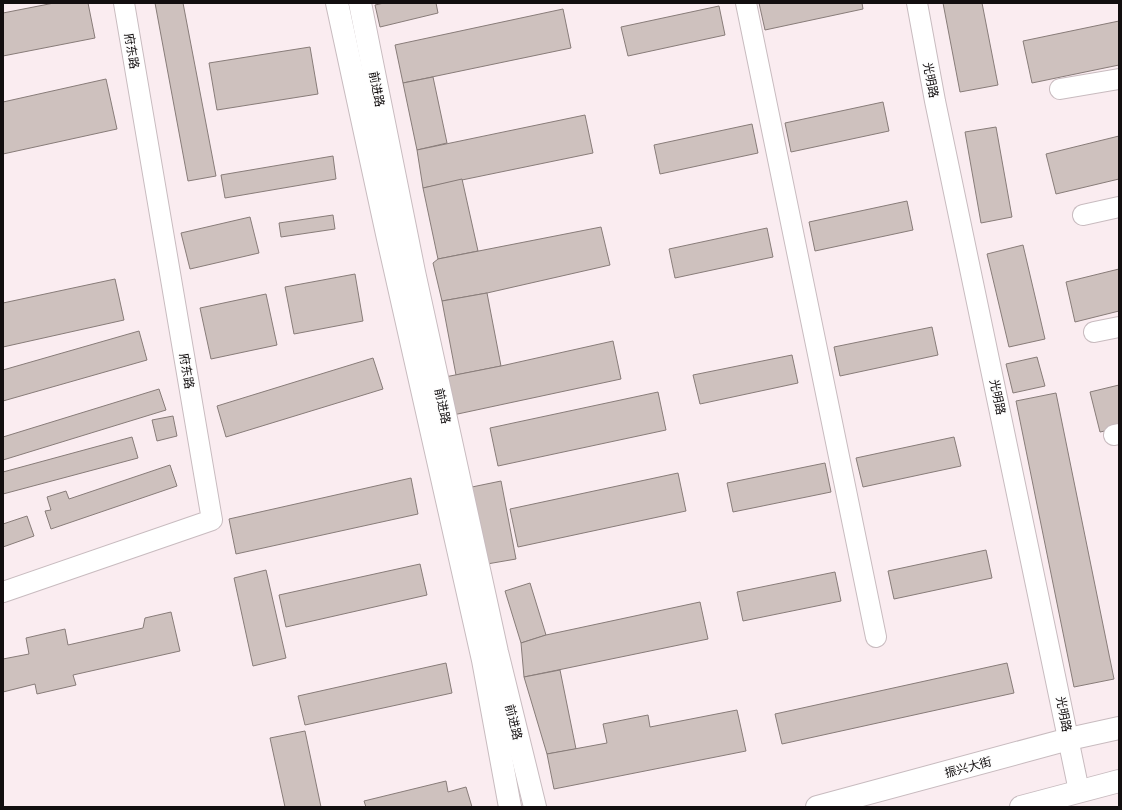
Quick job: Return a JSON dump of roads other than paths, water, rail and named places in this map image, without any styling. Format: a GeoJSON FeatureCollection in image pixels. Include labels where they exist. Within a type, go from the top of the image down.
{"type":"FeatureCollection","features":[{"type":"Feature","properties":{"kind":"street","name":"府东路"},"geometry":{"type":"LineString","coordinates":[[3,592],[212,520],[124,3]]}},
{"type":"Feature","properties":{"kind":"street","name":"前进路"},"geometry":{"type":"LineString","coordinates":[[337,3],[388,242],[483,660],[510,807]]}},
{"type":"Feature","properties":{"kind":"street","name":"前进路"},"geometry":{"type":"LineString","coordinates":[[360,3],[414,272],[497,652],[535,807]]}},
{"type":"Feature","properties":{"kind":"street"},"geometry":{"type":"LineString","coordinates":[[746,3],[876,637]]}},
{"type":"Feature","properties":{"kind":"street","name":"光明路"},"geometry":{"type":"LineString","coordinates":[[917,3],[935,101],[1079,791]]}},
{"type":"Feature","properties":{"kind":"street"},"geometry":{"type":"LineString","coordinates":[[1060,89],[1119,79]]}},
{"type":"Feature","properties":{"kind":"street"},"geometry":{"type":"LineString","coordinates":[[1083,215],[1119,207]]}},
{"type":"Feature","properties":{"kind":"street"},"geometry":{"type":"LineString","coordinates":[[1094,332],[1119,326]]}},
{"type":"Feature","properties":{"kind":"street","name":"振兴大街"},"geometry":{"type":"LineString","coordinates":[[817,807],[1069,739],[1119,728]]}},
{"type":"Feature","properties":{"kind":"street"},"geometry":{"type":"LineString","coordinates":[[1021,807],[1119,781]]}}]}
